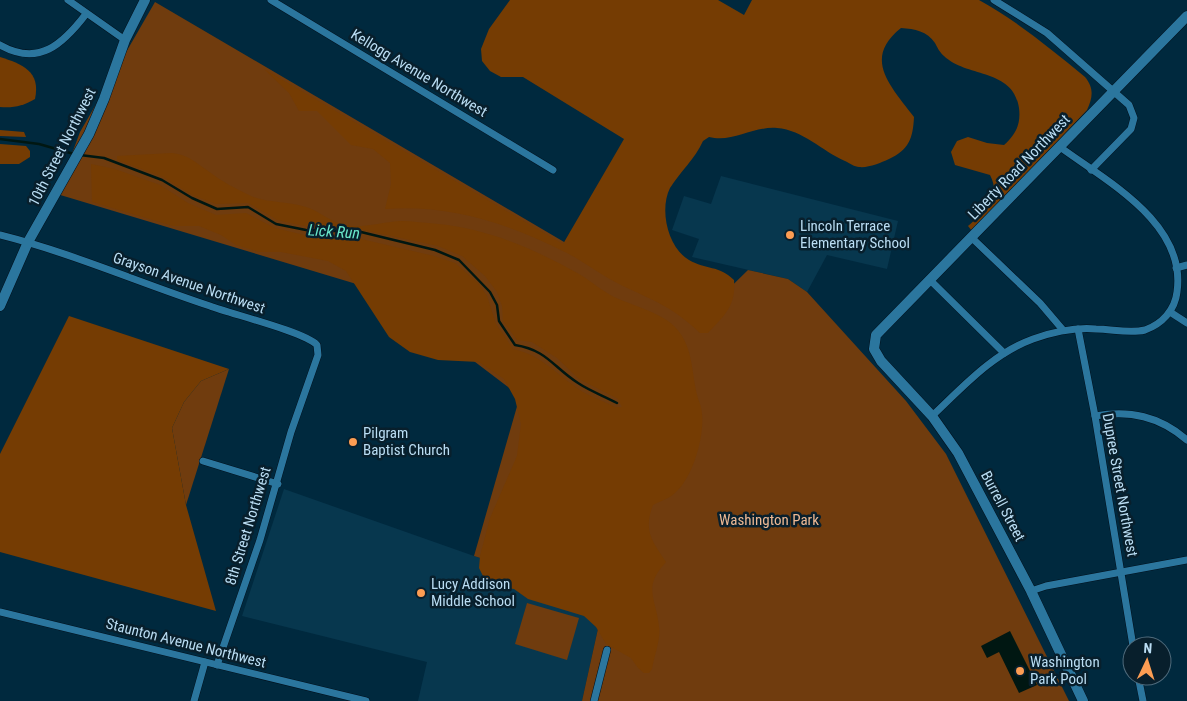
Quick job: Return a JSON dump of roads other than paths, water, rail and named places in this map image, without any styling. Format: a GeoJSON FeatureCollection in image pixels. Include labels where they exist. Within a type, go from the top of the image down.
{"type":"FeatureCollection","features":[{"type":"Feature","properties":{"kind":"street"},"geometry":{"type":"LineString","coordinates":[[68,0],[125,40]]}},
{"type":"Feature","properties":{"kind":"street","name":"10th Street Northwest"},"geometry":{"type":"LineString","coordinates":[[0,306],[28,242],[89,134],[125,40],[146,0]]}},
{"type":"Feature","properties":{"kind":"street","name":"Kellogg Avenue Northwest"},"geometry":{"type":"LineString","coordinates":[[271,0],[553,170]]}},
{"type":"Feature","properties":{"kind":"street"},"geometry":{"type":"LineString","coordinates":[[994,0],[1047,33],[1129,105],[1133,112],[1133,124],[1128,133],[1092,170]]}},
{"type":"Feature","properties":{"kind":"street"},"geometry":{"type":"LineString","coordinates":[[0,45],[20,53],[32,54],[52,48],[70,34],[86,14]]}},
{"type":"Feature","properties":{"kind":"street","name":"Liberty Road Northwest"},"geometry":{"type":"LineString","coordinates":[[874,340],[1187,16]]}},
{"type":"Feature","properties":{"kind":"street"},"geometry":{"type":"LineString","coordinates":[[932,416],[977,373],[1004,353],[1032,340],[1063,330],[1078,328],[1137,331],[1158,324],[1170,312],[1177,294],[1176,268],[1169,246],[1154,220],[1137,203],[1060,147]]}},
{"type":"Feature","properties":{"kind":"street","name":"Grayson Avenue Northwest"},"geometry":{"type":"LineString","coordinates":[[0,235],[28,242],[313,340],[319,352],[304,395]]}},
{"type":"Feature","properties":{"kind":"street"},"geometry":{"type":"LineString","coordinates":[[972,238],[1040,303],[1063,330]]}},
{"type":"Feature","properties":{"kind":"street"},"geometry":{"type":"LineString","coordinates":[[1176,268],[1187,266]]}},
{"type":"Feature","properties":{"kind":"street"},"geometry":{"type":"LineString","coordinates":[[930,280],[1004,353]]}},
{"type":"Feature","properties":{"kind":"street"},"geometry":{"type":"LineString","coordinates":[[1170,312],[1187,322]]}},
{"type":"Feature","properties":{"kind":"street","name":"Dupree Street Northwest"},"geometry":{"type":"LineString","coordinates":[[1078,328],[1095,416],[1131,636]]}},
{"type":"Feature","properties":{"kind":"street","name":"Burrell Street"},"geometry":{"type":"LineString","coordinates":[[874,340],[874,350],[881,361],[932,416],[958,453],[1031,591],[1083,701]]}},
{"type":"Feature","properties":{"kind":"street","name":"8th Street Northwest"},"geometry":{"type":"LineString","coordinates":[[217,665],[278,484],[281,467],[304,395]]}},
{"type":"Feature","properties":{"kind":"street"},"geometry":{"type":"LineString","coordinates":[[1095,416],[1124,413],[1152,418],[1175,430],[1187,440]]}},
{"type":"Feature","properties":{"kind":"street"},"geometry":{"type":"LineString","coordinates":[[203,461],[278,484]]}},
{"type":"Feature","properties":{"kind":"street"},"geometry":{"type":"LineString","coordinates":[[1031,591],[1046,586],[1187,560]]}},
{"type":"Feature","properties":{"kind":"street","name":"Staunton Avenue Northwest"},"geometry":{"type":"LineString","coordinates":[[0,612],[366,701]]}},
{"type":"Feature","properties":{"kind":"street"},"geometry":{"type":"LineString","coordinates":[[594,701],[607,650]]}},
{"type":"Feature","properties":{"kind":"street"},"geometry":{"type":"LineString","coordinates":[[194,701],[205,662]]}},
{"type":"Feature","properties":{"kind":"street"},"geometry":{"type":"LineString","coordinates":[[1140,686],[1143,701]]}},
{"type":"Feature","properties":{"kind":"waterway","name":"Lick Run"},"geometry":{"type":"LineString","coordinates":[[0,139],[39,144],[74,154]]}},
{"type":"Feature","properties":{"kind":"waterway","name":"Lick Run"},"geometry":{"type":"LineString","coordinates":[[80,155],[104,158],[162,180],[192,198],[217,209],[248,207],[276,224],[306,230],[361,232],[435,250],[459,260],[490,292],[497,305],[499,321],[515,345],[535,351],[587,389],[617,403]]}},
{"type":"Feature","properties":{"kind":"place","name":"Lincoln Terrace Elementary School"},"geometry":{"type":"Point","coordinates":[790,235]}},
{"type":"Feature","properties":{"kind":"place","name":"Pilgram Baptist Church"},"geometry":{"type":"Point","coordinates":[353,442]}},
{"type":"Feature","properties":{"kind":"place","name":"Lucy Addison Middle School"},"geometry":{"type":"Point","coordinates":[421,593]}},
{"type":"Feature","properties":{"kind":"place","name":"Washington Park Pool"},"geometry":{"type":"Point","coordinates":[1020,671]}},
{"type":"Feature","properties":{"kind":"park label","name":"Washington Park"},"geometry":{"type":"Point","coordinates":[769,520]}}]}
